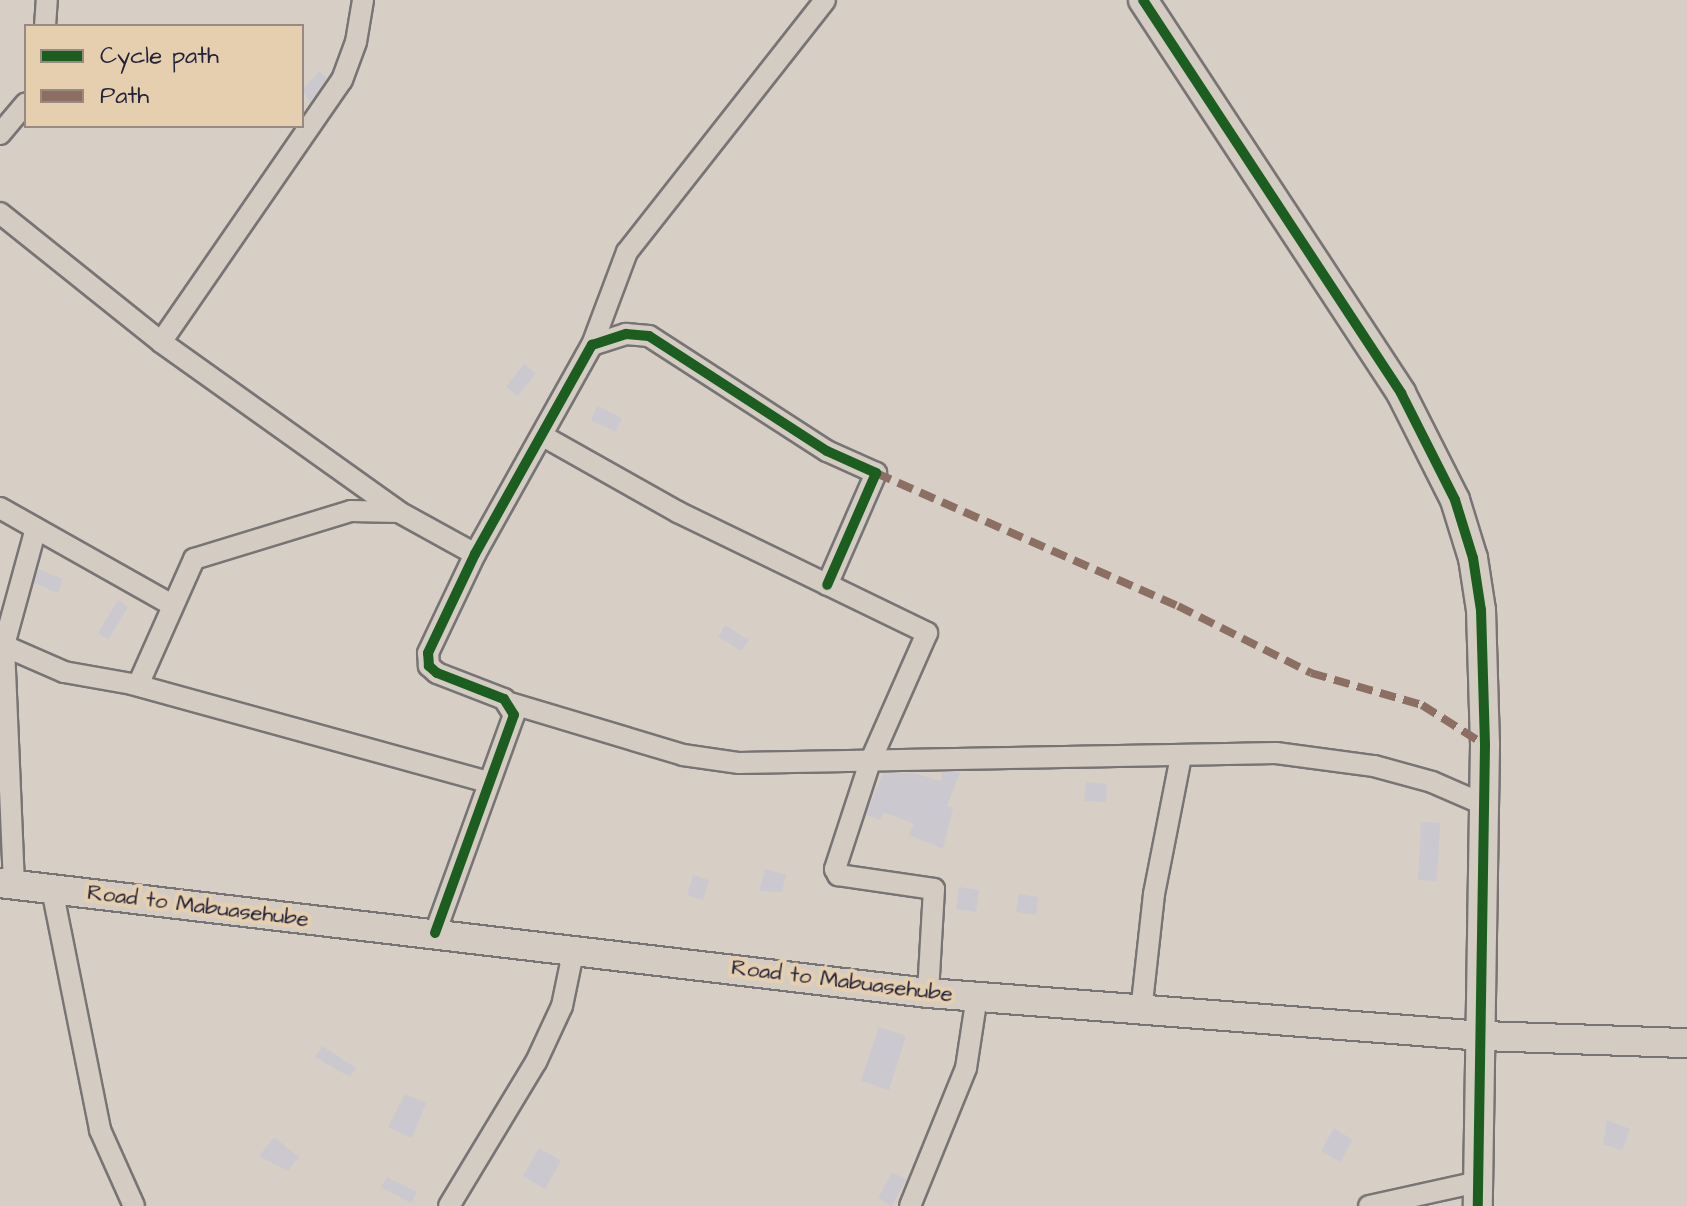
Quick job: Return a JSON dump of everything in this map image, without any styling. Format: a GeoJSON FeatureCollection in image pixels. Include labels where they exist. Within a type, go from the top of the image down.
{"type":"FeatureCollection","features":[{"type":"Feature","properties":{"kind":"main road"},"geometry":{"type":"LineString","coordinates":[[1143,0],[1401,393],[1455,500],[1473,558],[1481,610],[1485,805],[1478,1194]]}},
{"type":"Feature","properties":{"kind":"main road","name":"Road to Mabuasehube"},"geometry":{"type":"LineString","coordinates":[[7,884],[574,948],[928,993],[1141,1012],[1483,1036],[1687,1043]]}},
{"type":"Feature","properties":{"kind":"street"},"geometry":{"type":"LineString","coordinates":[[45,24],[47,0]]}},
{"type":"Feature","properties":{"kind":"street"},"geometry":{"type":"LineString","coordinates":[[161,342],[342,80],[356,42],[363,0]]}},
{"type":"Feature","properties":{"kind":"street"},"geometry":{"type":"LineString","coordinates":[[825,0],[627,252],[592,345],[475,554],[427,660],[437,673],[510,703],[683,755],[739,763],[1276,753],[1348,762],[1432,782],[1485,805]]}},
{"type":"Feature","properties":{"kind":"street"},"geometry":{"type":"LineString","coordinates":[[0,134],[24,105]]}},
{"type":"Feature","properties":{"kind":"street"},"geometry":{"type":"LineString","coordinates":[[0,213],[161,342],[399,512],[475,554]]}},
{"type":"Feature","properties":{"kind":"street"},"geometry":{"type":"LineString","coordinates":[[592,345],[626,334],[649,336],[827,451],[876,473],[827,585]]}},
{"type":"Feature","properties":{"kind":"street"},"geometry":{"type":"LineString","coordinates":[[543,436],[678,512],[927,633],[870,762],[835,869],[838,875],[934,889],[928,993]]}},
{"type":"Feature","properties":{"kind":"street"},"geometry":{"type":"LineString","coordinates":[[0,508],[172,605]]}},
{"type":"Feature","properties":{"kind":"street"},"geometry":{"type":"LineString","coordinates":[[138,685],[187,567],[203,555],[351,511],[399,512]]}},
{"type":"Feature","properties":{"kind":"street"},"geometry":{"type":"LineString","coordinates":[[7,884],[2,644],[36,528]]}},
{"type":"Feature","properties":{"kind":"street"},"geometry":{"type":"LineString","coordinates":[[2,644],[64,672],[138,685],[489,782]]}},
{"type":"Feature","properties":{"kind":"street"},"geometry":{"type":"LineString","coordinates":[[435,933],[513,721],[510,703]]}},
{"type":"Feature","properties":{"kind":"street"},"geometry":{"type":"LineString","coordinates":[[1141,1012],[1154,894],[1181,757]]}},
{"type":"Feature","properties":{"kind":"street"},"geometry":{"type":"LineString","coordinates":[[52,889],[100,1130],[134,1206]]}},
{"type":"Feature","properties":{"kind":"street"},"geometry":{"type":"LineString","coordinates":[[449,1206],[536,1062],[562,1006],[574,948]]}},
{"type":"Feature","properties":{"kind":"street"},"geometry":{"type":"LineString","coordinates":[[910,1206],[966,1068],[977,996]]}},
{"type":"Feature","properties":{"kind":"street"},"geometry":{"type":"LineString","coordinates":[[1369,1206],[1478,1194]]}},
{"type":"Feature","properties":{"kind":"building"},"geometry":{"type":"Polygon","coordinates":[[[319,71],[327,78],[310,102],[304,88],[319,71]]]}},
{"type":"Feature","properties":{"kind":"building"},"geometry":{"type":"Polygon","coordinates":[[[524,364],[536,373],[518,396],[506,387],[524,364]]]}},
{"type":"Feature","properties":{"kind":"building"},"geometry":{"type":"Polygon","coordinates":[[[597,406],[622,418],[616,432],[591,420],[597,406]]]}},
{"type":"Feature","properties":{"kind":"building"},"geometry":{"type":"Polygon","coordinates":[[[38,569],[63,579],[58,593],[34,583],[38,569]]]}},
{"type":"Feature","properties":{"kind":"building"},"geometry":{"type":"Polygon","coordinates":[[[118,600],[128,607],[108,640],[98,633],[118,600]]]}},
{"type":"Feature","properties":{"kind":"building"},"geometry":{"type":"Polygon","coordinates":[[[725,625],[749,640],[741,651],[718,637],[725,625]]]}},
{"type":"Feature","properties":{"kind":"building"},"geometry":{"type":"Polygon","coordinates":[[[942,772],[960,772],[947,806],[953,808],[943,849],[909,835],[914,824],[884,812],[881,820],[866,815],[883,773],[914,773],[941,781],[942,772]]]}},
{"type":"Feature","properties":{"kind":"building"},"geometry":{"type":"Polygon","coordinates":[[[1086,782],[1107,784],[1106,802],[1084,801],[1086,782]]]}},
{"type":"Feature","properties":{"kind":"building"},"geometry":{"type":"Polygon","coordinates":[[[1421,822],[1440,823],[1437,881],[1418,880],[1421,822]]]}},
{"type":"Feature","properties":{"kind":"building"},"geometry":{"type":"Polygon","coordinates":[[[765,869],[786,875],[782,892],[759,891],[765,869]]]}},
{"type":"Feature","properties":{"kind":"building"},"geometry":{"type":"Polygon","coordinates":[[[693,875],[709,880],[703,900],[687,895],[693,875]]]}},
{"type":"Feature","properties":{"kind":"building"},"geometry":{"type":"Polygon","coordinates":[[[959,887],[979,890],[976,912],[956,909],[959,887]]]}},
{"type":"Feature","properties":{"kind":"building"},"geometry":{"type":"Polygon","coordinates":[[[1019,894],[1038,897],[1036,915],[1016,912],[1019,894]]]}},
{"type":"Feature","properties":{"kind":"building"},"geometry":{"type":"Polygon","coordinates":[[[879,1027],[906,1036],[889,1090],[861,1081],[879,1027]]]}},
{"type":"Feature","properties":{"kind":"building"},"geometry":{"type":"Polygon","coordinates":[[[322,1046],[356,1068],[350,1077],[315,1057],[322,1046]]]}},
{"type":"Feature","properties":{"kind":"building"},"geometry":{"type":"Polygon","coordinates":[[[405,1094],[426,1103],[412,1138],[388,1127],[405,1094]]]}},
{"type":"Feature","properties":{"kind":"building"},"geometry":{"type":"Polygon","coordinates":[[[1607,1120],[1630,1129],[1622,1151],[1603,1144],[1607,1120]]]}},
{"type":"Feature","properties":{"kind":"building"},"geometry":{"type":"Polygon","coordinates":[[[1334,1128],[1353,1140],[1340,1162],[1321,1151],[1334,1128]]]}},
{"type":"Feature","properties":{"kind":"building"},"geometry":{"type":"Polygon","coordinates":[[[274,1137],[299,1157],[288,1171],[259,1156],[274,1137]]]}},
{"type":"Feature","properties":{"kind":"building"},"geometry":{"type":"Polygon","coordinates":[[[539,1148],[561,1161],[545,1189],[523,1176],[539,1148]]]}},
{"type":"Feature","properties":{"kind":"building"},"geometry":{"type":"Polygon","coordinates":[[[892,1172],[906,1180],[892,1206],[878,1198],[892,1172]]]}},
{"type":"Feature","properties":{"kind":"building"},"geometry":{"type":"Polygon","coordinates":[[[387,1177],[417,1192],[411,1203],[381,1187],[387,1177]]]}},
{"type":"Feature","properties":{"kind":"marked path"},"geometry":{"type":"LineString","coordinates":[[876,473],[1178,606],[1311,673],[1422,705],[1485,745]]}},
{"type":"Feature","properties":{"kind":"cycle path"},"geometry":{"type":"LineString","coordinates":[[1143,0],[1401,393],[1455,500],[1473,558],[1481,610],[1485,745],[1478,1206]]}},
{"type":"Feature","properties":{"kind":"cycle path"},"geometry":{"type":"LineString","coordinates":[[435,933],[514,715],[504,699],[437,673],[429,666],[428,653],[475,554],[592,345],[626,334],[649,336],[827,451],[876,473],[827,585]]}}]}
